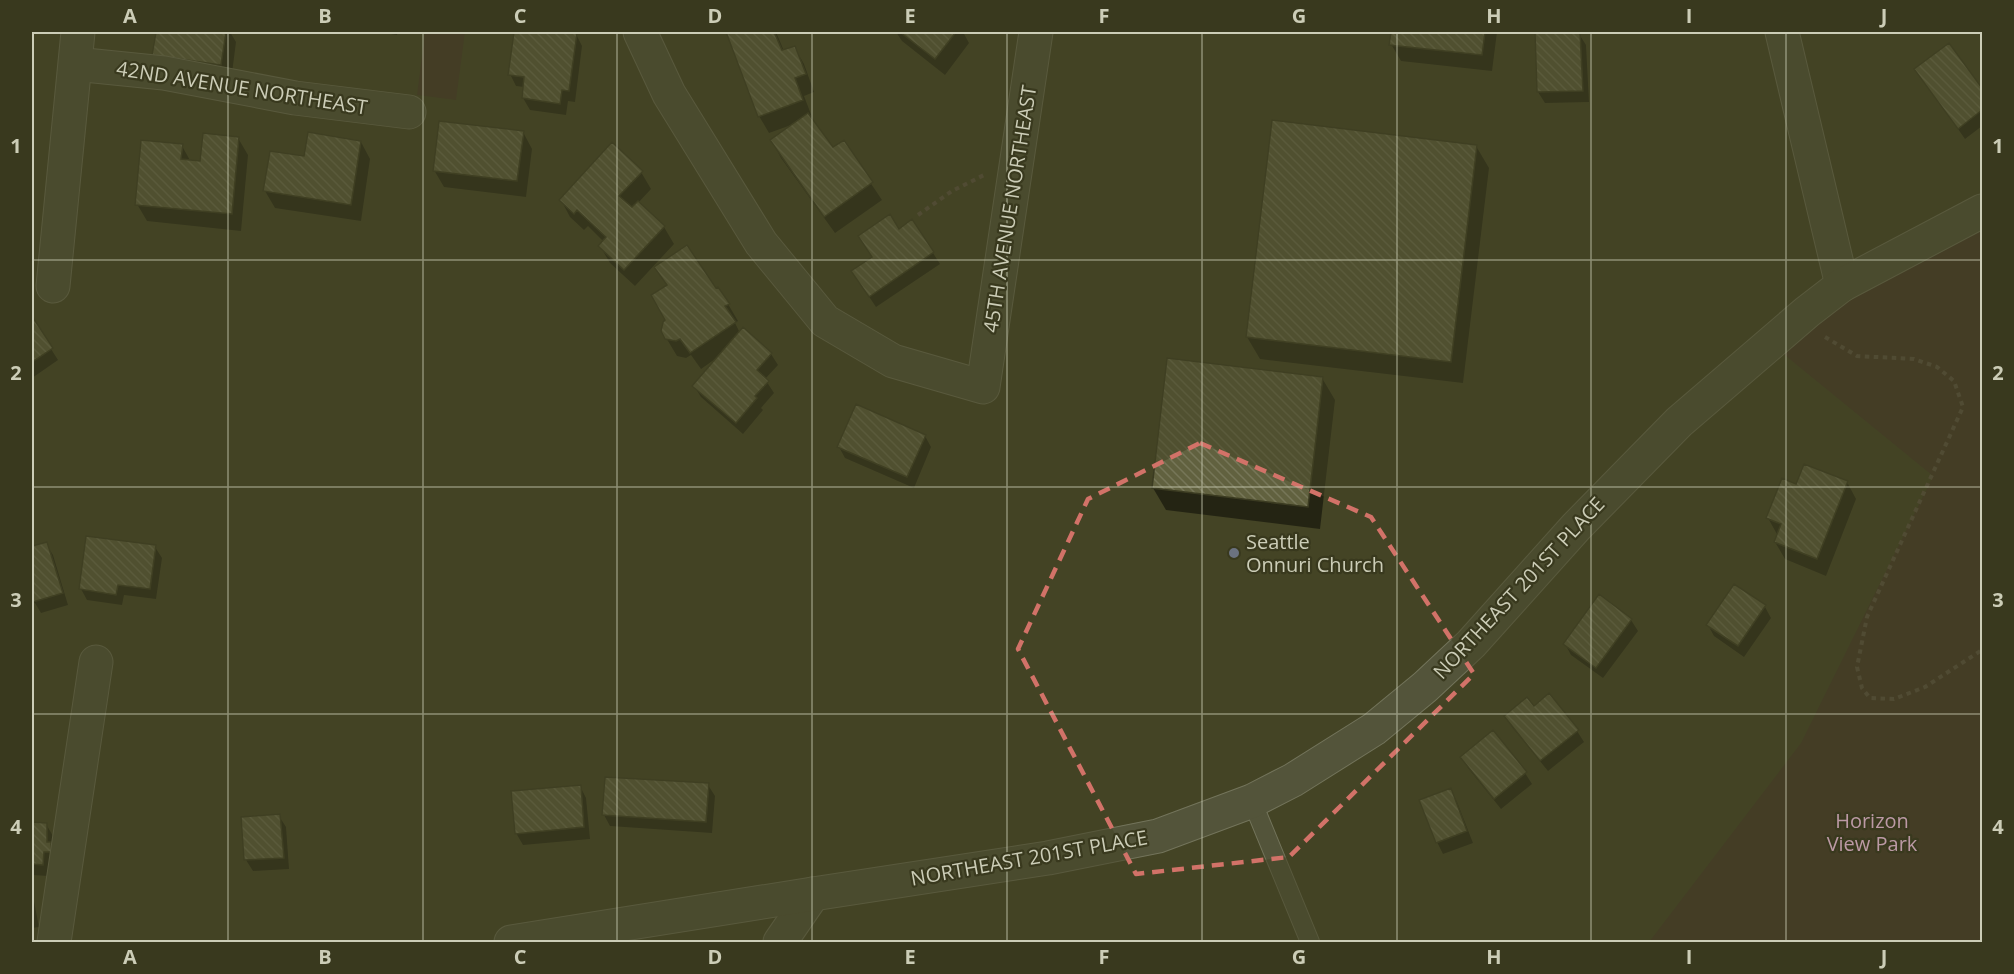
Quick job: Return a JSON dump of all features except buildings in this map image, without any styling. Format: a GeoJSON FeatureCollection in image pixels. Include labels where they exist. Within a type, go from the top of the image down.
{"type":"FeatureCollection","features":[{"type":"Feature","properties":{"kind":"street"},"geometry":{"type":"LineString","coordinates":[[53,286],[78,32]]}},
{"type":"Feature","properties":{"kind":"street","name":"45TH AVENUE NORTHEAST"},"geometry":{"type":"LineString","coordinates":[[640,32],[669,94],[761,243],[825,321],[893,361],[983,387],[1036,32]]}},
{"type":"Feature","properties":{"kind":"street"},"geometry":{"type":"LineString","coordinates":[[1782,32],[1842,285]]}},
{"type":"Feature","properties":{"kind":"street","name":"42ND AVENUE NORTHEAST"},"geometry":{"type":"LineString","coordinates":[[75,64],[164,73],[295,98],[409,112]]}},
{"type":"Feature","properties":{"kind":"street","name":"NORTHEAST 201ST PLACE"},"geometry":{"type":"LineString","coordinates":[[511,942],[1048,858],[1158,836],[1252,801],[1293,780],[1374,729],[1425,687],[1471,644],[1576,527],[1679,422],[1807,312],[1842,285],[1983,211]]}},
{"type":"Feature","properties":{"kind":"street"},"geometry":{"type":"LineString","coordinates":[[54,942],[96,662]]}},
{"type":"Feature","properties":{"kind":"street"},"geometry":{"type":"LineString","coordinates":[[780,942],[813,894]]}},
{"type":"Feature","properties":{"kind":"lane"},"geometry":{"type":"LineString","coordinates":[[1252,801],[1310,942]]}},
{"type":"Feature","properties":{"kind":"path"},"geometry":{"type":"LineString","coordinates":[[918,215],[952,191],[1019,157]]}},
{"type":"Feature","properties":{"kind":"path"},"geometry":{"type":"LineString","coordinates":[[1824,336],[1857,356],[1914,359],[1937,367],[1954,381],[1963,407],[1868,617],[1857,667],[1862,688],[1870,698],[1894,699],[1925,687],[1983,650]]}},
{"type":"Feature","properties":{"kind":"highlighted area"},"geometry":{"type":"Polygon","coordinates":[[[1200,443],[1371,517],[1474,674],[1289,857],[1136,874],[1018,649],[1088,499],[1200,443]]]}},
{"type":"Feature","properties":{"kind":"green space"},"geometry":{"type":"Polygon","coordinates":[[[425,32],[465,32],[456,100],[417,95],[425,32]]]}},
{"type":"Feature","properties":{"kind":"green space","name":"Horizon View Park"},"geometry":{"type":"Polygon","coordinates":[[[1982,221],[1982,942],[1649,942],[1801,743],[1933,476],[1781,352],[1887,260],[1982,221]]]}},
{"type":"Feature","properties":{"kind":"place","name":"Seattle Onnuri Church"},"geometry":{"type":"Point","coordinates":[1234,553]}}]}
